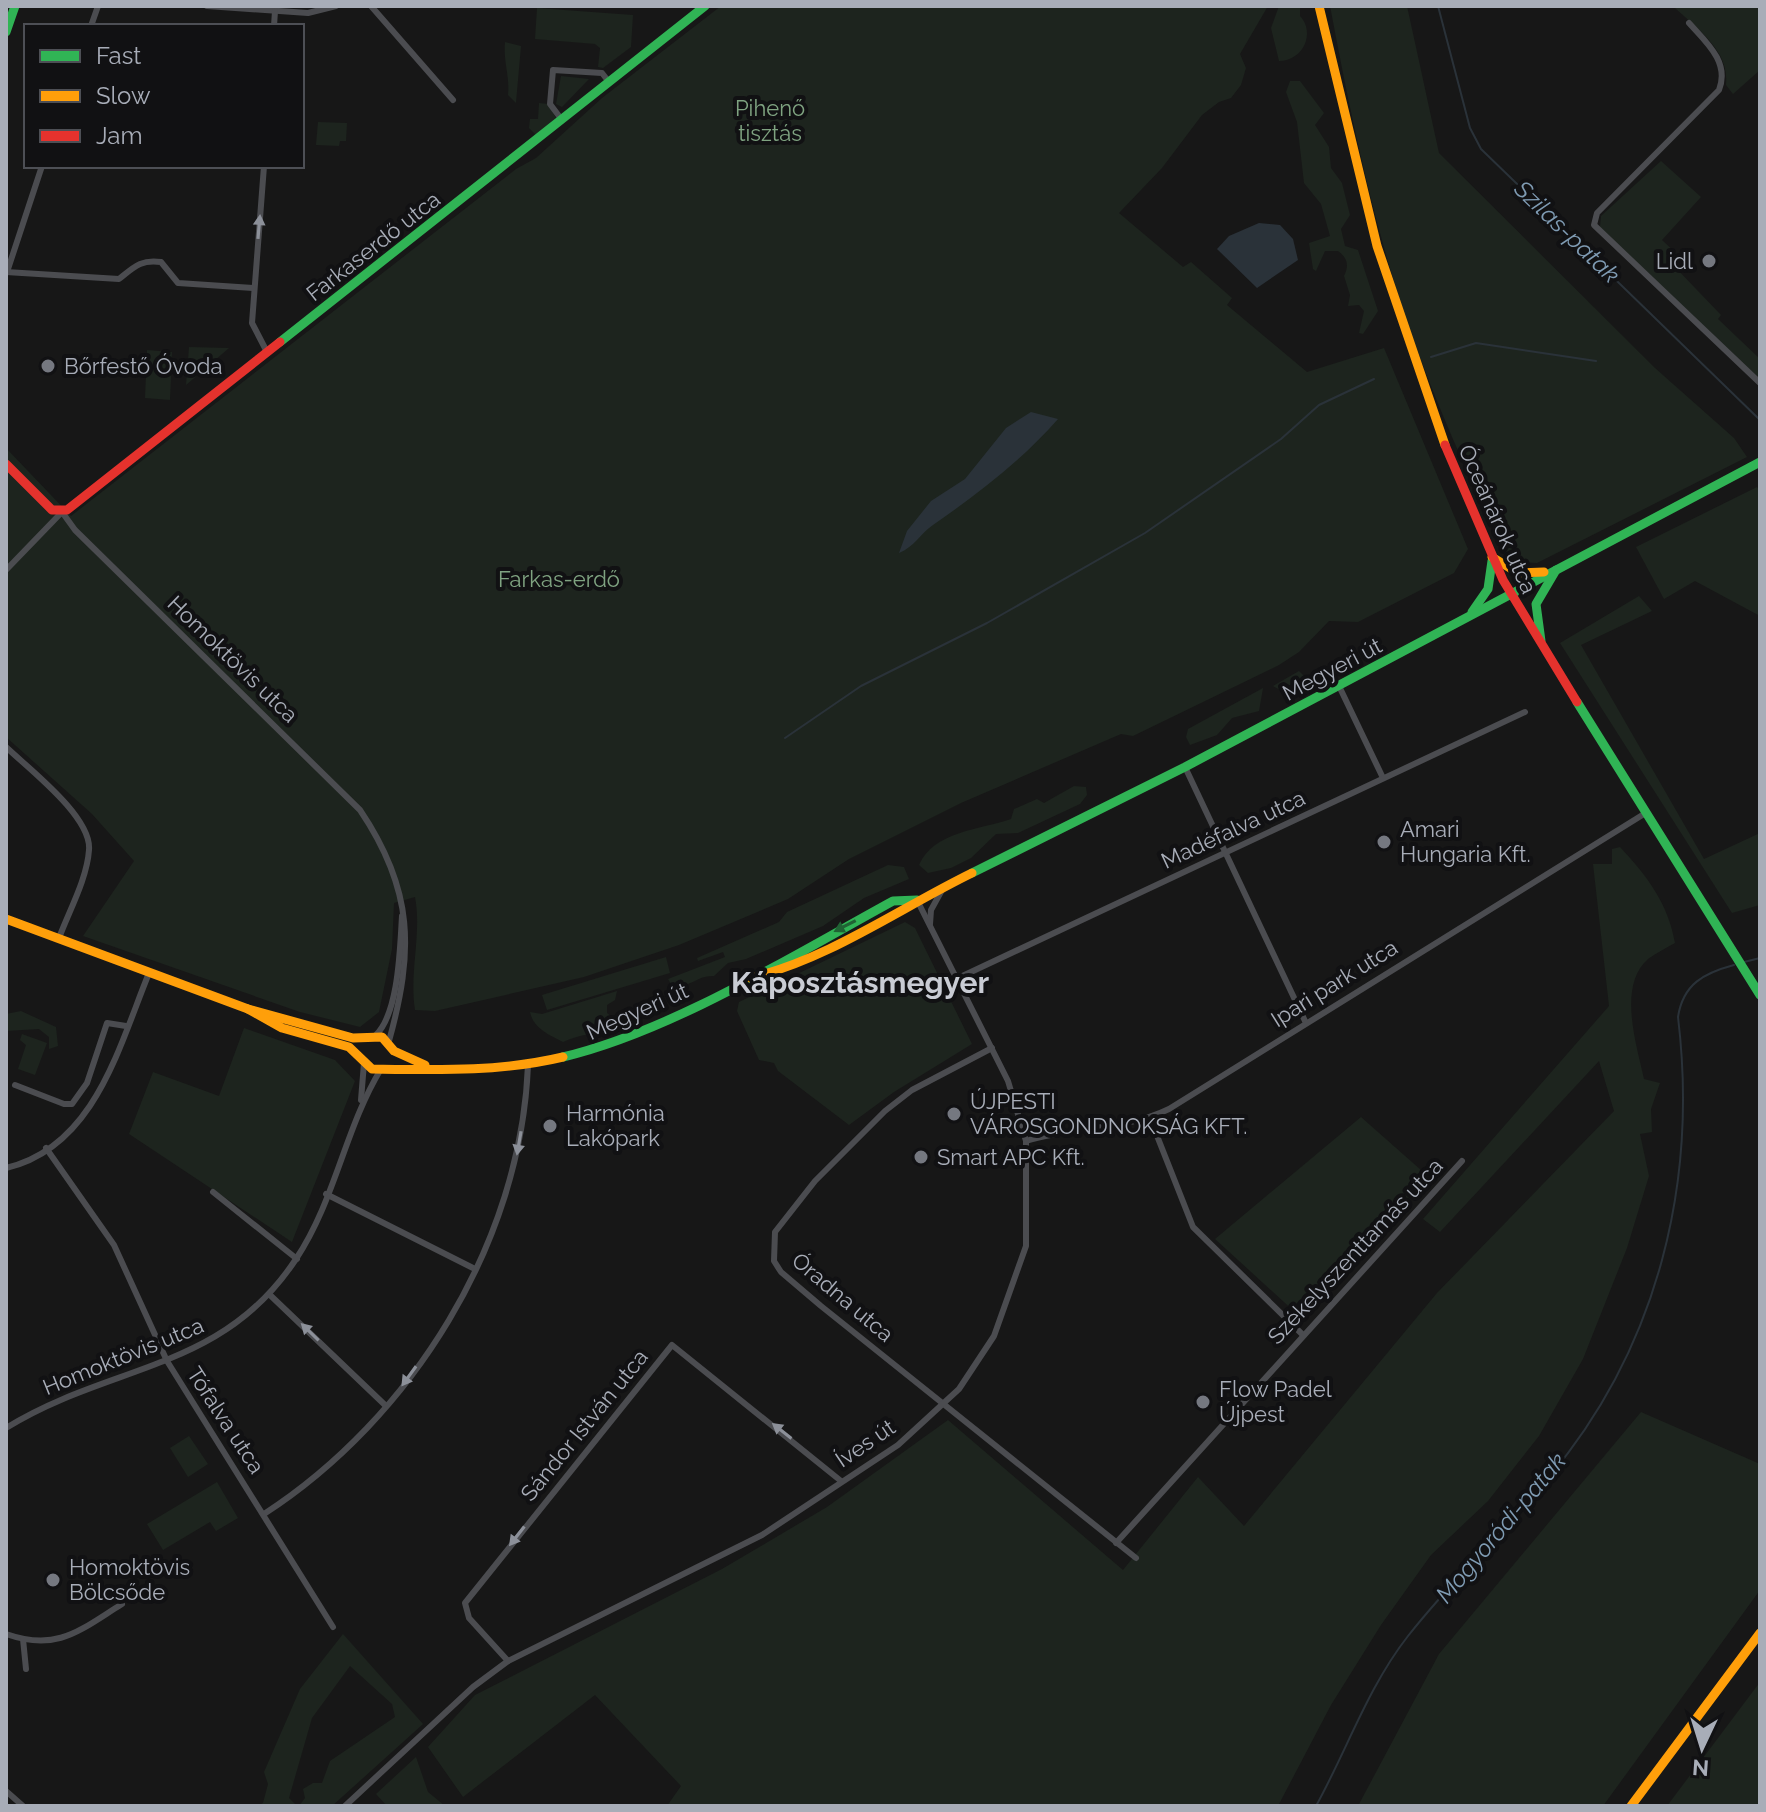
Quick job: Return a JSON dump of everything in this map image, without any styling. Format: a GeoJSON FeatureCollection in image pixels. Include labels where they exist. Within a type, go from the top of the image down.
{"type":"FeatureCollection","features":[{"type":"Feature","properties":{"kind":"main road"},"geometry":{"type":"LineString","coordinates":[[6,32],[15,6]]}},
{"type":"Feature","properties":{"kind":"main road","name":"Farkaserdő utca"},"geometry":{"type":"LineString","coordinates":[[62,512],[705,6]]}},
{"type":"Feature","properties":{"kind":"main road","name":"Óceánárok utca"},"geometry":{"type":"LineString","coordinates":[[1319,6],[1352,165],[1385,284],[1417,376],[1492,557],[1510,594],[1644,814],[1760,995]]}},
{"type":"Feature","properties":{"kind":"main road","name":"Megyeri út"},"geometry":{"type":"LineString","coordinates":[[248,1009],[282,1028],[349,1047],[362,1060],[383,1068],[528,1065],[608,1046],[750,978],[771,963],[893,901],[917,900],[1185,767],[1760,462]]}},
{"type":"Feature","properties":{"kind":"main road","name":"Homoktövis utca"},"geometry":{"type":"LineString","coordinates":[[6,464],[52,510],[62,512]]}},
{"type":"Feature","properties":{"kind":"main road"},"geometry":{"type":"LineString","coordinates":[[1463,619],[1488,589],[1492,557],[1524,574],[1557,569]]}},
{"type":"Feature","properties":{"kind":"main road"},"geometry":{"type":"LineString","coordinates":[[1543,648],[1536,604],[1557,569]]}},
{"type":"Feature","properties":{"kind":"main road","name":"Megyeri út"},"geometry":{"type":"LineString","coordinates":[[6,919],[248,1009],[389,1041]]}},
{"type":"Feature","properties":{"kind":"main road"},"geometry":{"type":"LineString","coordinates":[[362,1060],[370,1038]]}},
{"type":"Feature","properties":{"kind":"main road"},"geometry":{"type":"LineString","coordinates":[[383,1068],[394,1051],[389,1041]]}},
{"type":"Feature","properties":{"kind":"main road","name":"Megyeri út"},"geometry":{"type":"LineString","coordinates":[[394,1051],[440,1069]]}},
{"type":"Feature","properties":{"kind":"main road"},"geometry":{"type":"LineString","coordinates":[[1631,1806],[1760,1633]]}},
{"type":"Feature","properties":{"kind":"street"},"geometry":{"type":"LineString","coordinates":[[207,6],[308,13],[336,6]]}},
{"type":"Feature","properties":{"kind":"street"},"geometry":{"type":"LineString","coordinates":[[371,6],[453,100]]}},
{"type":"Feature","properties":{"kind":"street"},"geometry":{"type":"LineString","coordinates":[[274,24],[275,11]]}},
{"type":"Feature","properties":{"kind":"street"},"geometry":{"type":"LineString","coordinates":[[1689,23],[1719,60],[1721,85],[1705,109],[1597,213],[1594,225],[1760,383]]}},
{"type":"Feature","properties":{"kind":"street"},"geometry":{"type":"LineString","coordinates":[[562,121],[550,104],[553,70],[602,73],[609,82]]}},
{"type":"Feature","properties":{"kind":"street"},"geometry":{"type":"LineString","coordinates":[[41,168],[6,272],[119,279],[142,261],[152,261],[161,262],[178,283],[253,288]]}},
{"type":"Feature","properties":{"kind":"street"},"geometry":{"type":"LineString","coordinates":[[264,168],[252,323],[267,352]]}},
{"type":"Feature","properties":{"kind":"street"},"geometry":{"type":"LineString","coordinates":[[6,570],[62,512]]}},
{"type":"Feature","properties":{"kind":"street","name":"Homoktövis utca"},"geometry":{"type":"LineString","coordinates":[[62,512],[75,530],[348,795],[381,844],[404,904],[407,961],[389,1041]]}},
{"type":"Feature","properties":{"kind":"street"},"geometry":{"type":"LineString","coordinates":[[1339,686],[1383,778]]}},
{"type":"Feature","properties":{"kind":"street","name":"Madéfalva utca"},"geometry":{"type":"LineString","coordinates":[[956,979],[1525,712]]}},
{"type":"Feature","properties":{"kind":"street"},"geometry":{"type":"LineString","coordinates":[[6,747],[74,813],[86,831],[89,851],[86,865],[59,938]]}},
{"type":"Feature","properties":{"kind":"street"},"geometry":{"type":"LineString","coordinates":[[1185,767],[1305,1021]]}},
{"type":"Feature","properties":{"kind":"street","name":"Ipari park utca"},"geometry":{"type":"LineString","coordinates":[[1026,1141],[1150,1118],[1644,814]]}},
{"type":"Feature","properties":{"kind":"street"},"geometry":{"type":"LineString","coordinates":[[930,928],[931,910],[943,888]]}},
{"type":"Feature","properties":{"kind":"street","name":"Íves út"},"geometry":{"type":"LineString","coordinates":[[345,1806],[473,1687],[508,1661],[762,1535],[898,1445],[959,1389],[994,1336],[1019,1272],[1029,1213],[1026,1141],[1008,1081],[917,900]]}},
{"type":"Feature","properties":{"kind":"street","name":"Homoktövis utca"},"geometry":{"type":"LineString","coordinates":[[370,1038],[383,1025],[394,988],[404,904]]}},
{"type":"Feature","properties":{"kind":"street"},"geometry":{"type":"LineString","coordinates":[[6,1168],[46,1148],[75,1128],[94,1104],[149,973]]}},
{"type":"Feature","properties":{"kind":"street"},"geometry":{"type":"LineString","coordinates":[[15,1085],[64,1104],[75,1101],[87,1083],[107,1023],[126,1026]]}},
{"type":"Feature","properties":{"kind":"street","name":"Óradna utca"},"geometry":{"type":"LineString","coordinates":[[992,1048],[912,1090],[870,1124],[815,1181],[775,1232],[772,1247],[781,1272],[1136,1558]]}},
{"type":"Feature","properties":{"kind":"street","name":"Homoktövis utca"},"geometry":{"type":"LineString","coordinates":[[361,1103],[362,1060]]}},
{"type":"Feature","properties":{"kind":"street"},"geometry":{"type":"LineString","coordinates":[[264,1514],[334,1463],[386,1406],[435,1339],[475,1269],[514,1172],[528,1065]]}},
{"type":"Feature","properties":{"kind":"street","name":"Homoktövis utca"},"geometry":{"type":"LineString","coordinates":[[6,1428],[74,1393],[167,1361],[220,1337],[270,1295],[297,1259],[361,1103],[383,1068]]}},
{"type":"Feature","properties":{"kind":"street"},"geometry":{"type":"LineString","coordinates":[[75,1101],[85,1115]]}},
{"type":"Feature","properties":{"kind":"street"},"geometry":{"type":"LineString","coordinates":[[1150,1118],[1193,1227],[1303,1335]]}},
{"type":"Feature","properties":{"kind":"street","name":"Tófalva utca"},"geometry":{"type":"LineString","coordinates":[[46,1148],[114,1245],[167,1361],[333,1627]]}},
{"type":"Feature","properties":{"kind":"street","name":"Székelyszenttamás utca"},"geometry":{"type":"LineString","coordinates":[[1116,1543],[1462,1161]]}},
{"type":"Feature","properties":{"kind":"street"},"geometry":{"type":"LineString","coordinates":[[213,1192],[297,1259]]}},
{"type":"Feature","properties":{"kind":"street"},"geometry":{"type":"LineString","coordinates":[[326,1194],[475,1269]]}},
{"type":"Feature","properties":{"kind":"street"},"geometry":{"type":"LineString","coordinates":[[270,1295],[386,1406]]}},
{"type":"Feature","properties":{"kind":"street","name":"Sándor István utca"},"geometry":{"type":"LineString","coordinates":[[508,1661],[469,1618],[465,1603],[672,1345],[841,1481]]}},
{"type":"Feature","properties":{"kind":"street"},"geometry":{"type":"LineString","coordinates":[[6,1634],[23,1639],[59,1640],[122,1604]]}},
{"type":"Feature","properties":{"kind":"street"},"geometry":{"type":"LineString","coordinates":[[23,1639],[26,1669]]}},
{"type":"Feature","properties":{"kind":"street"},"geometry":{"type":"LineString","coordinates":[[6,1791],[23,1806]]}},
{"type":"Feature","properties":{"kind":"street"},"geometry":{"type":"LineString","coordinates":[[7,1806],[13,1798]]}},
{"type":"Feature","properties":{"kind":"green space","name":"Farkas-erdő"},"geometry":{"type":"Polygon","coordinates":[[[721,6],[1268,6],[1240,54],[1246,68],[1241,85],[1231,98],[1219,102],[1202,115],[1162,168],[1119,213],[1183,267],[1191,262],[1232,298],[1227,305],[1307,372],[1384,348],[1468,549],[1454,573],[1358,622],[1329,621],[1299,652],[1279,665],[1133,736],[1121,734],[961,803],[849,859],[788,899],[679,945],[584,977],[435,1011],[415,1010],[415,897],[394,903],[392,949],[379,1012],[360,1027],[300,1012],[83,936],[134,861],[92,814],[6,737],[6,448],[71,516],[516,169],[536,158],[602,98],[721,6]]]}},
{"type":"Feature","properties":{"kind":"green space"},"geometry":{"type":"Polygon","coordinates":[[[1279,6],[1300,6],[1307,38],[1295,56],[1279,61],[1271,28],[1279,6]]]}},
{"type":"Feature","properties":{"kind":"green space"},"geometry":{"type":"Polygon","coordinates":[[[1330,6],[1407,6],[1439,153],[1655,368],[1734,438],[1747,457],[1537,563],[1522,562],[1504,553],[1437,400],[1402,307],[1361,158],[1330,6]]]}},
{"type":"Feature","properties":{"kind":"green space"},"geometry":{"type":"Polygon","coordinates":[[[1673,6],[1760,6],[1760,70],[1733,94],[1726,85],[1726,72],[1717,50],[1673,6]]]}},
{"type":"Feature","properties":{"kind":"green space"},"geometry":{"type":"Polygon","coordinates":[[[537,8],[633,15],[631,47],[603,68],[598,67],[600,48],[595,44],[535,39],[537,8]]]}},
{"type":"Feature","properties":{"kind":"green space"},"geometry":{"type":"Polygon","coordinates":[[[505,42],[521,46],[516,103],[508,95],[505,42]]]}},
{"type":"Feature","properties":{"kind":"green space"},"geometry":{"type":"Polygon","coordinates":[[[561,76],[589,79],[562,107],[556,104],[561,76]]]}},
{"type":"Feature","properties":{"kind":"green space"},"geometry":{"type":"Polygon","coordinates":[[[1290,81],[1300,81],[1324,113],[1315,125],[1329,147],[1331,168],[1342,183],[1350,215],[1341,229],[1345,246],[1358,250],[1378,311],[1363,334],[1359,333],[1364,311],[1359,305],[1348,306],[1350,295],[1344,276],[1347,266],[1344,256],[1338,251],[1325,251],[1316,271],[1313,269],[1309,243],[1330,236],[1321,204],[1304,183],[1297,122],[1286,92],[1290,81]]]}},
{"type":"Feature","properties":{"kind":"green space"},"geometry":{"type":"Polygon","coordinates":[[[539,103],[548,104],[556,118],[537,136],[529,128],[530,119],[538,119],[539,103]]]}},
{"type":"Feature","properties":{"kind":"green space"},"geometry":{"type":"Polygon","coordinates":[[[318,122],[347,123],[346,141],[340,141],[339,146],[316,145],[318,122]]]}},
{"type":"Feature","properties":{"kind":"green space"},"geometry":{"type":"Polygon","coordinates":[[[1661,161],[1701,197],[1662,240],[1680,257],[1673,265],[1721,315],[1718,319],[1760,359],[1760,379],[1600,227],[1601,216],[1661,161]]]}},
{"type":"Feature","properties":{"kind":"green space"},"geometry":{"type":"Polygon","coordinates":[[[189,347],[229,348],[186,385],[189,347]]]}},
{"type":"Feature","properties":{"kind":"green space"},"geometry":{"type":"Polygon","coordinates":[[[147,350],[172,352],[170,400],[145,398],[147,350]]]}},
{"type":"Feature","properties":{"kind":"green space"},"geometry":{"type":"Polygon","coordinates":[[[1757,487],[1760,491],[1760,616],[1695,581],[1664,599],[1636,547],[1757,487]]]}},
{"type":"Feature","properties":{"kind":"green space"},"geometry":{"type":"Polygon","coordinates":[[[1639,596],[1652,611],[1581,645],[1704,859],[1760,833],[1760,905],[1732,913],[1560,643],[1639,596]]]}},
{"type":"Feature","properties":{"kind":"green space"},"geometry":{"type":"Polygon","coordinates":[[[1299,671],[1305,677],[1306,689],[1289,692],[1273,686],[1299,671]]]}},
{"type":"Feature","properties":{"kind":"green space"},"geometry":{"type":"Polygon","coordinates":[[[1263,688],[1259,711],[1232,718],[1217,735],[1190,745],[1186,737],[1188,729],[1263,688]]]}},
{"type":"Feature","properties":{"kind":"green space"},"geometry":{"type":"Polygon","coordinates":[[[1074,786],[1086,787],[1087,795],[1080,804],[1018,833],[996,834],[971,858],[951,868],[928,873],[919,865],[935,845],[946,838],[1011,819],[1014,809],[1037,799],[1044,803],[1074,786]]]}},
{"type":"Feature","properties":{"kind":"green space"},"geometry":{"type":"Polygon","coordinates":[[[1620,847],[1662,903],[1675,943],[1648,959],[1633,984],[1632,1017],[1644,1079],[1660,1083],[1651,1109],[1652,1132],[1640,1134],[1649,1176],[1627,1248],[1583,1359],[1539,1436],[1488,1501],[1431,1555],[1381,1625],[1331,1705],[1278,1806],[667,1806],[681,1786],[595,1695],[463,1797],[428,1747],[475,1695],[722,1569],[827,1507],[948,1420],[1123,1570],[1198,1477],[1244,1526],[1437,1293],[1614,1111],[1599,1061],[1440,1232],[1423,1219],[1609,1006],[1593,864],[1612,864],[1612,849],[1620,847]]]}},
{"type":"Feature","properties":{"kind":"green space"},"geometry":{"type":"Polygon","coordinates":[[[888,865],[904,867],[909,879],[864,898],[823,926],[746,959],[728,963],[714,976],[679,986],[672,986],[668,979],[725,957],[723,952],[698,961],[697,958],[779,922],[787,912],[888,865]]]}},
{"type":"Feature","properties":{"kind":"green space"},"geometry":{"type":"Polygon","coordinates":[[[905,922],[915,928],[972,1044],[894,1092],[849,1125],[778,1071],[774,1063],[759,1060],[737,1011],[739,1002],[905,922]]]}},
{"type":"Feature","properties":{"kind":"green space"},"geometry":{"type":"Polygon","coordinates":[[[666,957],[670,973],[547,1010],[542,995],[666,957]]]}},
{"type":"Feature","properties":{"kind":"green space"},"geometry":{"type":"Polygon","coordinates":[[[617,991],[615,1000],[607,1005],[607,1013],[613,1018],[611,1026],[563,1042],[538,1027],[530,1012],[542,1014],[617,991]]]}},
{"type":"Feature","properties":{"kind":"green space"},"geometry":{"type":"Polygon","coordinates":[[[21,1011],[56,1027],[58,1046],[49,1049],[49,1037],[39,1029],[6,1031],[6,1014],[21,1011]]]}},
{"type":"Feature","properties":{"kind":"green space"},"geometry":{"type":"Polygon","coordinates":[[[244,1028],[335,1060],[355,1081],[292,1242],[129,1134],[153,1072],[219,1096],[244,1028]]]}},
{"type":"Feature","properties":{"kind":"green space"},"geometry":{"type":"Polygon","coordinates":[[[22,1034],[47,1043],[35,1075],[18,1069],[26,1045],[20,1040],[22,1034]]]}},
{"type":"Feature","properties":{"kind":"green space"},"geometry":{"type":"Polygon","coordinates":[[[1361,1117],[1430,1178],[1307,1313],[1302,1310],[1297,1314],[1215,1239],[1361,1117]]]}},
{"type":"Feature","properties":{"kind":"green space"},"geometry":{"type":"Polygon","coordinates":[[[1641,1412],[1760,1464],[1760,1590],[1603,1806],[1358,1806],[1439,1654],[1641,1412]]]}},
{"type":"Feature","properties":{"kind":"green space"},"geometry":{"type":"Polygon","coordinates":[[[189,1436],[208,1464],[188,1477],[170,1448],[189,1436]]]}},
{"type":"Feature","properties":{"kind":"green space"},"geometry":{"type":"Polygon","coordinates":[[[217,1482],[238,1518],[216,1531],[210,1522],[163,1550],[147,1524],[217,1482]]]}},
{"type":"Feature","properties":{"kind":"green space"},"geometry":{"type":"Polygon","coordinates":[[[343,1634],[423,1724],[332,1806],[299,1806],[305,1798],[303,1789],[313,1783],[322,1783],[330,1761],[395,1717],[392,1704],[350,1666],[312,1718],[289,1798],[297,1806],[257,1806],[263,1803],[268,1784],[264,1772],[300,1689],[343,1634]]]}},
{"type":"Feature","properties":{"kind":"green space"},"geometry":{"type":"Polygon","coordinates":[[[1760,1682],[1760,1806],[1667,1806],[1760,1682]]]}},
{"type":"Feature","properties":{"kind":"green space"},"geometry":{"type":"Polygon","coordinates":[[[416,1757],[428,1792],[445,1806],[387,1806],[376,1794],[416,1757]]]}},
{"type":"Feature","properties":{"kind":"shaded area"},"geometry":{"type":"Polygon","coordinates":[[[1259,223],[1280,225],[1293,239],[1298,260],[1257,288],[1217,249],[1229,236],[1259,223]]]}},
{"type":"Feature","properties":{"kind":"shaded area"},"geometry":{"type":"Polygon","coordinates":[[[1031,412],[1058,419],[999,476],[899,553],[907,531],[931,501],[965,479],[1006,428],[1031,412]]]}},
{"type":"Feature","properties":{"kind":"waterway","name":"Szilas-patak"},"geometry":{"type":"LineString","coordinates":[[1438,6],[1470,128],[1481,149],[1760,420]]}},
{"type":"Feature","properties":{"kind":"waterway"},"geometry":{"type":"LineString","coordinates":[[1431,357],[1476,343],[1596,361]]}},
{"type":"Feature","properties":{"kind":"waterway"},"geometry":{"type":"LineString","coordinates":[[785,738],[861,686],[987,623],[1145,533],[1281,439],[1319,405],[1374,379]]}},
{"type":"Feature","properties":{"kind":"waterway","name":"Mogyoródi-patak"},"geometry":{"type":"LineString","coordinates":[[1744,962],[1760,958]]}},
{"type":"Feature","properties":{"kind":"waterway","name":"Mogyoródi-patak"},"geometry":{"type":"LineString","coordinates":[[1316,1806],[1369,1697],[1394,1656],[1442,1595],[1549,1477],[1587,1427],[1618,1374],[1643,1318],[1662,1260],[1675,1201],[1682,1141],[1683,1079],[1678,1017],[1681,1006],[1690,988],[1704,976],[1734,965]]}},
{"type":"Feature","properties":{"kind":"traffic: fast"},"geometry":{"type":"LineString","coordinates":[[6,32],[15,6]]}},
{"type":"Feature","properties":{"kind":"traffic: fast"},"geometry":{"type":"LineString","coordinates":[[280,342],[705,6]]}},
{"type":"Feature","properties":{"kind":"traffic: fast"},"geometry":{"type":"LineString","coordinates":[[972,873],[1185,767],[1760,462]]}},
{"type":"Feature","properties":{"kind":"traffic: fast"},"geometry":{"type":"LineString","coordinates":[[1472,612],[1488,589],[1492,561]]}},
{"type":"Feature","properties":{"kind":"traffic: fast"},"geometry":{"type":"LineString","coordinates":[[1541,641],[1536,604],[1556,570]]}},
{"type":"Feature","properties":{"kind":"traffic: fast"},"geometry":{"type":"LineString","coordinates":[[1577,702],[1760,995]]}},
{"type":"Feature","properties":{"kind":"traffic: fast"},"geometry":{"type":"LineString","coordinates":[[563,1057],[647,1029],[732,990],[893,901],[917,900]]}},
{"type":"Feature","properties":{"kind":"traffic: slow"},"geometry":{"type":"LineString","coordinates":[[1319,6],[1377,246],[1445,445]]}},
{"type":"Feature","properties":{"kind":"traffic: slow"},"geometry":{"type":"LineString","coordinates":[[1492,557],[1518,573],[1544,572]]}},
{"type":"Feature","properties":{"kind":"traffic: slow"},"geometry":{"type":"LineString","coordinates":[[750,978],[836,946],[972,873]]}},
{"type":"Feature","properties":{"kind":"traffic: slow"},"geometry":{"type":"LineString","coordinates":[[6,919],[248,1009],[353,1038],[382,1037],[394,1051],[425,1065]]}},
{"type":"Feature","properties":{"kind":"traffic: slow"},"geometry":{"type":"LineString","coordinates":[[248,1009],[282,1028],[349,1047],[372,1069],[492,1068],[563,1057]]}},
{"type":"Feature","properties":{"kind":"traffic: slow"},"geometry":{"type":"LineString","coordinates":[[1631,1806],[1760,1633]]}},
{"type":"Feature","properties":{"kind":"traffic: jam"},"geometry":{"type":"LineString","coordinates":[[6,464],[52,510],[67,510],[280,342]]}},
{"type":"Feature","properties":{"kind":"traffic: jam"},"geometry":{"type":"LineString","coordinates":[[1445,445],[1503,580],[1577,702]]}},
{"type":"Feature","properties":{"kind":"place","name":"Lidl"},"geometry":{"type":"Point","coordinates":[1709,261]}},
{"type":"Feature","properties":{"kind":"place","name":"Bőrfestő Óvoda"},"geometry":{"type":"Point","coordinates":[48,366]}},
{"type":"Feature","properties":{"kind":"place","name":"Amari Hungaria Kft."},"geometry":{"type":"Point","coordinates":[1384,842]}},
{"type":"Feature","properties":{"kind":"place","name":"ÚJPESTI VÁROSGONDNOKSÁG KFT."},"geometry":{"type":"Point","coordinates":[954,1114]}},
{"type":"Feature","properties":{"kind":"place","name":"Harmónia Lakópark"},"geometry":{"type":"Point","coordinates":[550,1126]}},
{"type":"Feature","properties":{"kind":"place","name":"Smart APC Kft."},"geometry":{"type":"Point","coordinates":[921,1157]}},
{"type":"Feature","properties":{"kind":"place","name":"Flow Padel Újpest"},"geometry":{"type":"Point","coordinates":[1203,1402]}},
{"type":"Feature","properties":{"kind":"place","name":"Homoktövis Bölcsőde"},"geometry":{"type":"Point","coordinates":[53,1580]}},
{"type":"Feature","properties":{"kind":"district","name":"Káposztásmegyer"},"geometry":{"type":"Point","coordinates":[860,983]}},
{"type":"Feature","properties":{"kind":"park label","name":"Pihenő tisztás"},"geometry":{"type":"Point","coordinates":[770,120]}}]}
